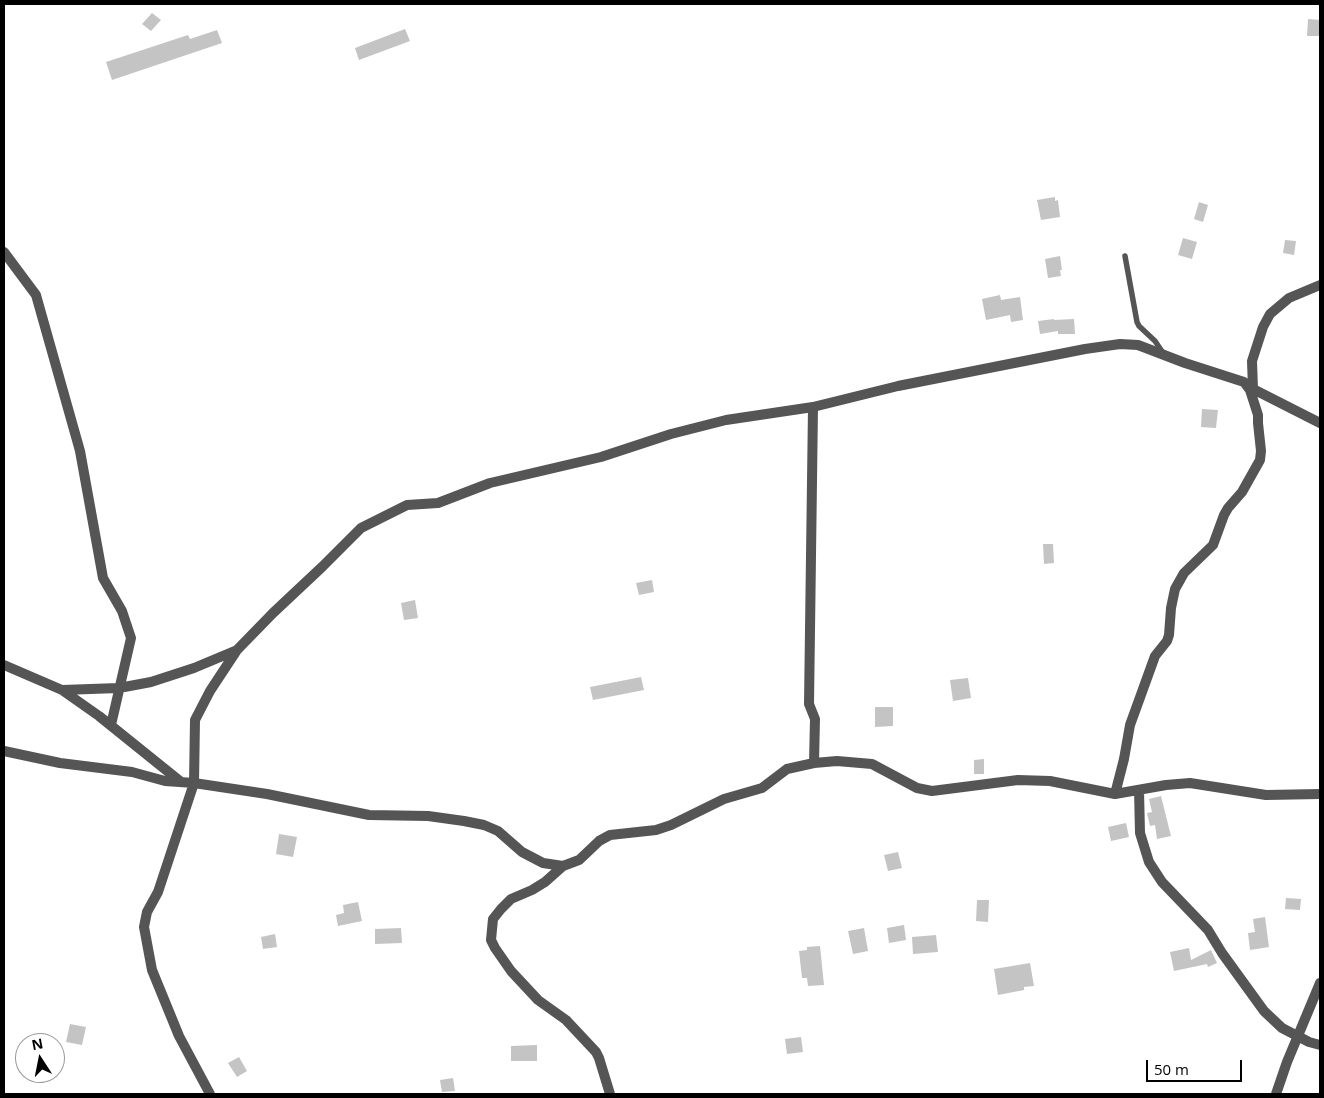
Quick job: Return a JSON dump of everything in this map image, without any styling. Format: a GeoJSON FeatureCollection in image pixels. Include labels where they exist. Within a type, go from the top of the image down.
{"type":"FeatureCollection","features":[{"type":"Feature","properties":{"kind":"street"},"geometry":{"type":"LineString","coordinates":[[4,252],[36,295],[80,451],[103,578],[122,611],[131,638],[111,725]]}},
{"type":"Feature","properties":{"kind":"street"},"geometry":{"type":"LineString","coordinates":[[1115,794],[1130,725],[1155,656],[1167,641],[1169,635],[1171,608],[1175,589],[1184,574],[1214,546],[1224,515],[1242,492],[1260,460],[1258,415],[1252,390],[1252,361],[1263,327],[1270,314],[1289,298],[1320,285]]}},
{"type":"Feature","properties":{"kind":"street"},"geometry":{"type":"LineString","coordinates":[[210,1094],[179,1036],[152,970],[144,927],[147,912],[158,892],[194,783],[195,720],[210,691],[237,650],[361,528],[407,505],[438,502],[490,483],[601,457],[671,434],[726,420],[813,407],[898,386],[1085,349],[1120,344],[1138,345],[1185,363],[1244,382],[1252,390],[1320,423]]}},
{"type":"Feature","properties":{"kind":"street"},"geometry":{"type":"LineString","coordinates":[[813,407],[809,704],[815,719],[814,763]]}},
{"type":"Feature","properties":{"kind":"street"},"geometry":{"type":"LineString","coordinates":[[62,690],[119,688],[151,682],[194,668],[237,650]]}},
{"type":"Feature","properties":{"kind":"street"},"geometry":{"type":"LineString","coordinates":[[4,665],[62,690],[111,725],[180,782]]}},
{"type":"Feature","properties":{"kind":"street"},"geometry":{"type":"LineString","coordinates":[[4,751],[60,762],[132,772],[165,781],[194,783],[267,794],[369,815],[428,816],[464,821],[498,831],[522,852],[543,863],[563,866]]}},
{"type":"Feature","properties":{"kind":"street"},"geometry":{"type":"LineString","coordinates":[[610,1094],[596,1052],[566,1020],[538,1000],[510,972],[491,940],[493,918],[511,899],[545,882],[563,866],[579,860],[599,841],[610,836],[656,830],[724,800],[762,788],[787,770],[814,763],[837,761],[872,764],[917,788],[932,791],[1018,780],[1050,781],[1115,794],[1166,784],[1190,783],[1266,795],[1320,794]]}},
{"type":"Feature","properties":{"kind":"street"},"geometry":{"type":"LineString","coordinates":[[1139,790],[1140,833],[1149,862],[1162,882],[1208,930],[1264,1011],[1282,1028],[1320,1045]]}},
{"type":"Feature","properties":{"kind":"street"},"geometry":{"type":"LineString","coordinates":[[1276,1094],[1320,983]]}},
{"type":"Feature","properties":{"kind":"lane"},"geometry":{"type":"LineString","coordinates":[[1125,256],[1137,322],[1156,341],[1163,353]]}},
{"type":"Feature","properties":{"kind":"building"},"geometry":{"type":"Polygon","coordinates":[[[152,13],[161,20],[151,31],[142,24],[152,13]]]}},
{"type":"Feature","properties":{"kind":"building"},"geometry":{"type":"Polygon","coordinates":[[[1308,19],[1320,20],[1320,36],[1307,36],[1308,19]]]}},
{"type":"Feature","properties":{"kind":"building"},"geometry":{"type":"Polygon","coordinates":[[[405,29],[410,41],[359,60],[355,48],[405,29]]]}},
{"type":"Feature","properties":{"kind":"building"},"geometry":{"type":"Polygon","coordinates":[[[217,30],[222,43],[112,80],[106,62],[188,35],[190,39],[217,30]]]}},
{"type":"Feature","properties":{"kind":"building"},"geometry":{"type":"Polygon","coordinates":[[[1055,197],[1055,201],[1058,200],[1060,217],[1041,220],[1037,200],[1055,197]]]}},
{"type":"Feature","properties":{"kind":"building"},"geometry":{"type":"Polygon","coordinates":[[[1199,202],[1208,205],[1203,222],[1194,219],[1199,202]]]}},
{"type":"Feature","properties":{"kind":"building"},"geometry":{"type":"Polygon","coordinates":[[[1183,238],[1197,242],[1192,259],[1178,255],[1183,238]]]}},
{"type":"Feature","properties":{"kind":"building"},"geometry":{"type":"Polygon","coordinates":[[[1285,240],[1296,241],[1294,255],[1283,253],[1285,240]]]}},
{"type":"Feature","properties":{"kind":"building"},"geometry":{"type":"Polygon","coordinates":[[[1060,256],[1061,276],[1048,278],[1045,259],[1060,256]]]}},
{"type":"Feature","properties":{"kind":"building"},"geometry":{"type":"Polygon","coordinates":[[[1000,295],[1001,300],[1020,297],[1023,320],[1011,322],[1010,315],[986,320],[982,299],[1000,295]]]}},
{"type":"Feature","properties":{"kind":"building"},"geometry":{"type":"Polygon","coordinates":[[[1074,319],[1075,334],[1058,334],[1058,331],[1040,334],[1038,321],[1074,319]]]}},
{"type":"Feature","properties":{"kind":"building"},"geometry":{"type":"Polygon","coordinates":[[[1202,409],[1218,410],[1216,428],[1201,427],[1202,409]]]}},
{"type":"Feature","properties":{"kind":"building"},"geometry":{"type":"Polygon","coordinates":[[[1043,544],[1053,544],[1054,563],[1044,564],[1043,544]]]}},
{"type":"Feature","properties":{"kind":"building"},"geometry":{"type":"Polygon","coordinates":[[[652,580],[654,592],[639,595],[636,583],[652,580]]]}},
{"type":"Feature","properties":{"kind":"building"},"geometry":{"type":"Polygon","coordinates":[[[415,600],[418,618],[404,620],[401,603],[415,600]]]}},
{"type":"Feature","properties":{"kind":"building"},"geometry":{"type":"Polygon","coordinates":[[[641,677],[644,690],[593,700],[590,687],[641,677]]]}},
{"type":"Feature","properties":{"kind":"building"},"geometry":{"type":"Polygon","coordinates":[[[968,678],[971,698],[953,701],[950,680],[968,678]]]}},
{"type":"Feature","properties":{"kind":"building"},"geometry":{"type":"Polygon","coordinates":[[[875,707],[893,707],[893,726],[875,727],[875,707]]]}},
{"type":"Feature","properties":{"kind":"building"},"geometry":{"type":"Polygon","coordinates":[[[984,759],[984,774],[974,774],[974,760],[984,759]]]}},
{"type":"Feature","properties":{"kind":"building"},"geometry":{"type":"Polygon","coordinates":[[[1161,796],[1171,836],[1157,839],[1155,825],[1150,826],[1147,813],[1152,812],[1149,799],[1161,796]]]}},
{"type":"Feature","properties":{"kind":"building"},"geometry":{"type":"Polygon","coordinates":[[[1126,823],[1129,837],[1111,841],[1108,827],[1126,823]]]}},
{"type":"Feature","properties":{"kind":"building"},"geometry":{"type":"Polygon","coordinates":[[[279,834],[297,837],[293,857],[276,854],[279,834]]]}},
{"type":"Feature","properties":{"kind":"building"},"geometry":{"type":"Polygon","coordinates":[[[898,852],[902,868],[888,871],[884,855],[898,852]]]}},
{"type":"Feature","properties":{"kind":"building"},"geometry":{"type":"Polygon","coordinates":[[[1286,898],[1301,899],[1300,910],[1285,909],[1286,898]]]}},
{"type":"Feature","properties":{"kind":"building"},"geometry":{"type":"Polygon","coordinates":[[[977,900],[989,900],[988,922],[976,921],[977,900]]]}},
{"type":"Feature","properties":{"kind":"building"},"geometry":{"type":"Polygon","coordinates":[[[358,902],[362,921],[338,926],[336,915],[344,913],[343,905],[358,902]]]}},
{"type":"Feature","properties":{"kind":"building"},"geometry":{"type":"Polygon","coordinates":[[[1265,917],[1269,947],[1250,950],[1248,933],[1255,932],[1253,919],[1265,917]]]}},
{"type":"Feature","properties":{"kind":"building"},"geometry":{"type":"Polygon","coordinates":[[[904,925],[906,940],[889,943],[887,928],[904,925]]]}},
{"type":"Feature","properties":{"kind":"building"},"geometry":{"type":"Polygon","coordinates":[[[401,928],[402,943],[375,944],[375,929],[401,928]]]}},
{"type":"Feature","properties":{"kind":"building"},"geometry":{"type":"Polygon","coordinates":[[[864,928],[868,951],[853,954],[848,931],[864,928]]]}},
{"type":"Feature","properties":{"kind":"building"},"geometry":{"type":"Polygon","coordinates":[[[275,934],[277,947],[263,949],[261,937],[275,934]]]}},
{"type":"Feature","properties":{"kind":"building"},"geometry":{"type":"Polygon","coordinates":[[[936,935],[938,952],[913,954],[912,937],[936,935]]]}},
{"type":"Feature","properties":{"kind":"building"},"geometry":{"type":"Polygon","coordinates":[[[820,946],[824,985],[808,986],[807,978],[802,978],[799,951],[807,950],[807,947],[820,946]]]}},
{"type":"Feature","properties":{"kind":"building"},"geometry":{"type":"Polygon","coordinates":[[[1189,948],[1191,960],[1211,950],[1217,963],[1208,967],[1207,964],[1174,971],[1170,952],[1189,948]]]}},
{"type":"Feature","properties":{"kind":"building"},"geometry":{"type":"Polygon","coordinates":[[[1030,963],[1034,986],[998,995],[994,969],[1030,963]]]}},
{"type":"Feature","properties":{"kind":"building"},"geometry":{"type":"Polygon","coordinates":[[[70,1024],[86,1027],[82,1045],[66,1042],[70,1024]]]}},
{"type":"Feature","properties":{"kind":"building"},"geometry":{"type":"Polygon","coordinates":[[[801,1037],[803,1052],[787,1054],[785,1039],[801,1037]]]}},
{"type":"Feature","properties":{"kind":"building"},"geometry":{"type":"Polygon","coordinates":[[[537,1045],[537,1061],[511,1061],[511,1046],[537,1045]]]}},
{"type":"Feature","properties":{"kind":"building"},"geometry":{"type":"Polygon","coordinates":[[[239,1057],[247,1071],[237,1077],[228,1063],[239,1057]]]}},
{"type":"Feature","properties":{"kind":"building"},"geometry":{"type":"Polygon","coordinates":[[[453,1078],[455,1091],[442,1092],[440,1080],[453,1078]]]}}]}
